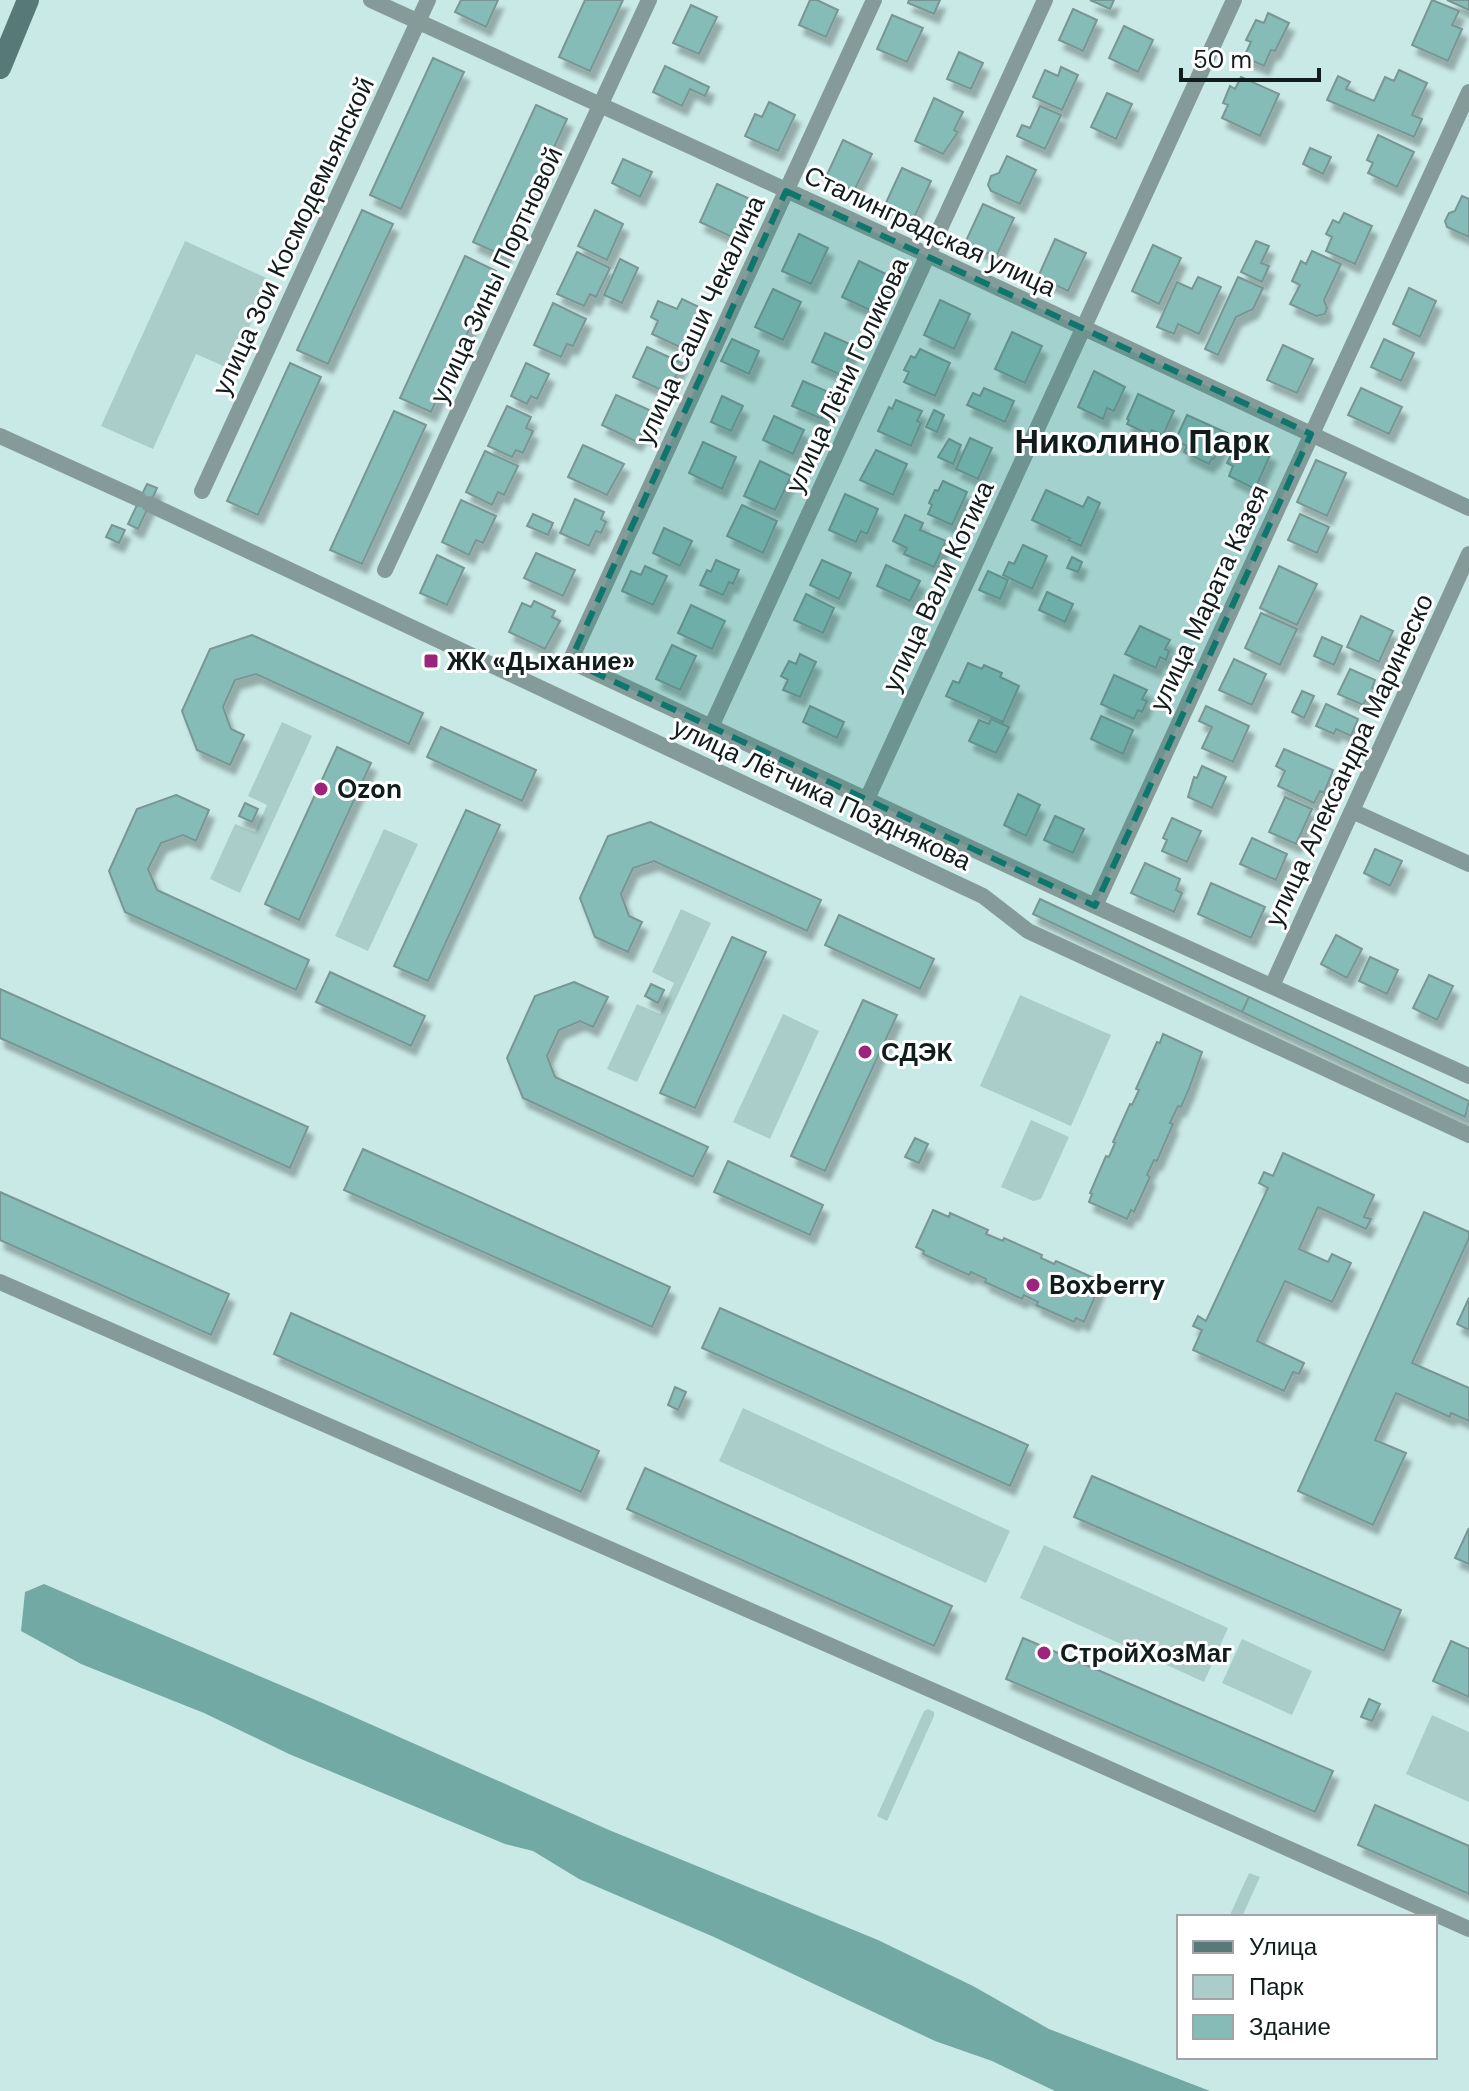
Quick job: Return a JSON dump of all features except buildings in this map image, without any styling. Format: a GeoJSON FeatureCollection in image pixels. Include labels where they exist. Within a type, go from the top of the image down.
{"type":"FeatureCollection","features":[{"type":"Feature","properties":{"kind":"main road"},"geometry":{"type":"LineString","coordinates":[[0,68],[28,0]]}},
{"type":"Feature","properties":{"kind":"street","name":"Сталинградская улица"},"geometry":{"type":"LineString","coordinates":[[371,0],[602,104],[1469,508]]}},
{"type":"Feature","properties":{"kind":"street","name":"улица Зои Космодемьянской"},"geometry":{"type":"LineString","coordinates":[[202,491],[428,0]]}},
{"type":"Feature","properties":{"kind":"street","name":"улица Зины Портновой"},"geometry":{"type":"LineString","coordinates":[[385,570],[649,0]]}},
{"type":"Feature","properties":{"kind":"street","name":"улица Саши Чекалина"},"geometry":{"type":"LineString","coordinates":[[570,661],[874,0]]}},
{"type":"Feature","properties":{"kind":"street","name":"улица Лёни Голикова"},"geometry":{"type":"LineString","coordinates":[[711,727],[1045,0]]}},
{"type":"Feature","properties":{"kind":"street","name":"улица Вали Котика"},"geometry":{"type":"LineString","coordinates":[[867,799],[1234,0]]}},
{"type":"Feature","properties":{"kind":"street","name":"улица Марата Казея"},"geometry":{"type":"LineString","coordinates":[[1095,906],[1469,92]]}},
{"type":"Feature","properties":{"kind":"street","name":"улица Лётчика Позднякова"},"geometry":{"type":"LineString","coordinates":[[0,436],[983,896],[1028,931],[1469,1135]]}},
{"type":"Feature","properties":{"kind":"street","name":"улица Александра Маринеско"},"geometry":{"type":"LineString","coordinates":[[1272,986],[1469,554]]}},
{"type":"Feature","properties":{"kind":"street","name":"улица Лётчика Позднякова"},"geometry":{"type":"LineString","coordinates":[[570,661],[1095,906],[1469,1076]]}},
{"type":"Feature","properties":{"kind":"street"},"geometry":{"type":"LineString","coordinates":[[1352,811],[1469,864]]}},
{"type":"Feature","properties":{"kind":"street"},"geometry":{"type":"LineString","coordinates":[[0,1282],[1469,1929]]}},
{"type":"Feature","properties":{"kind":"highlighted area"},"geometry":{"type":"Polygon","coordinates":[[[786,191],[1311,434],[1095,906],[570,661],[786,191]]]}},
{"type":"Feature","properties":{"kind":"green space"},"geometry":{"type":"Polygon","coordinates":[[[185,241],[271,280],[230,369],[196,354],[153,449],[101,426],[185,241]]]}},
{"type":"Feature","properties":{"kind":"green space"},"geometry":{"type":"Polygon","coordinates":[[[282,722],[312,736],[240,893],[210,879],[235,824],[255,832],[267,805],[248,796],[282,722]]]}},
{"type":"Feature","properties":{"kind":"green space"},"geometry":{"type":"Polygon","coordinates":[[[384,829],[418,844],[368,951],[335,936],[384,829]]]}},
{"type":"Feature","properties":{"kind":"green space"},"geometry":{"type":"Polygon","coordinates":[[[681,909],[711,923],[637,1082],[607,1069],[637,1004],[660,1014],[674,983],[652,972],[681,909]]]}},
{"type":"Feature","properties":{"kind":"green space"},"geometry":{"type":"Polygon","coordinates":[[[1020,995],[1111,1035],[1071,1126],[980,1086],[1020,995]]]}},
{"type":"Feature","properties":{"kind":"green space"},"geometry":{"type":"Polygon","coordinates":[[[783,1014],[819,1031],[770,1139],[733,1122],[783,1014]]]}},
{"type":"Feature","properties":{"kind":"green space"},"geometry":{"type":"Polygon","coordinates":[[[1031,1120],[1069,1137],[1041,1199],[1033,1201],[1001,1187],[1031,1120]]]}},
{"type":"Feature","properties":{"kind":"green space"},"geometry":{"type":"Polygon","coordinates":[[[743,1408],[1010,1531],[986,1583],[719,1461],[743,1408]]]}},
{"type":"Feature","properties":{"kind":"green space"},"geometry":{"type":"Polygon","coordinates":[[[1044,1545],[1228,1628],[1204,1682],[1020,1598],[1044,1545]]]}},
{"type":"Feature","properties":{"kind":"green space"},"geometry":{"type":"Polygon","coordinates":[[[1242,1639],[1312,1671],[1292,1715],[1222,1683],[1242,1639]]]}},
{"type":"Feature","properties":{"kind":"green space"},"geometry":{"type":"Polygon","coordinates":[[[924,1711],[934,1712],[934,1716],[887,1821],[877,1816],[924,1711]]]}},
{"type":"Feature","properties":{"kind":"green space"},"geometry":{"type":"Polygon","coordinates":[[[1432,1715],[1469,1732],[1469,1802],[1406,1774],[1432,1715]]]}},
{"type":"Feature","properties":{"kind":"green space"},"geometry":{"type":"Polygon","coordinates":[[[1249,1873],[1260,1877],[1243,1915],[1230,1915],[1249,1873]]]}},
{"type":"Feature","properties":{"kind":"shaded area"},"geometry":{"type":"Polygon","coordinates":[[[44,1584],[609,1830],[878,1940],[973,1986],[1049,2029],[1210,2091],[1055,2091],[992,2061],[935,2041],[714,1937],[579,1879],[533,1851],[505,1844],[289,1754],[204,1713],[81,1664],[21,1631],[25,1592],[44,1584]]]}},
{"type":"Feature","properties":{"kind":"place","name":"ЖК «Дыхание»"},"geometry":{"type":"Point","coordinates":[431,661]}},
{"type":"Feature","properties":{"kind":"place","name":"Ozon"},"geometry":{"type":"Point","coordinates":[321,789]}},
{"type":"Feature","properties":{"kind":"place","name":"СДЭК"},"geometry":{"type":"Point","coordinates":[865,1052]}},
{"type":"Feature","properties":{"kind":"place","name":"Boxberry"},"geometry":{"type":"Point","coordinates":[1033,1285]}},
{"type":"Feature","properties":{"kind":"place","name":"СтройХозМаг"},"geometry":{"type":"Point","coordinates":[1044,1653]}},
{"type":"Feature","properties":{"kind":"district","name":"Николино Парк"},"geometry":{"type":"Point","coordinates":[1142,441]}}]}
